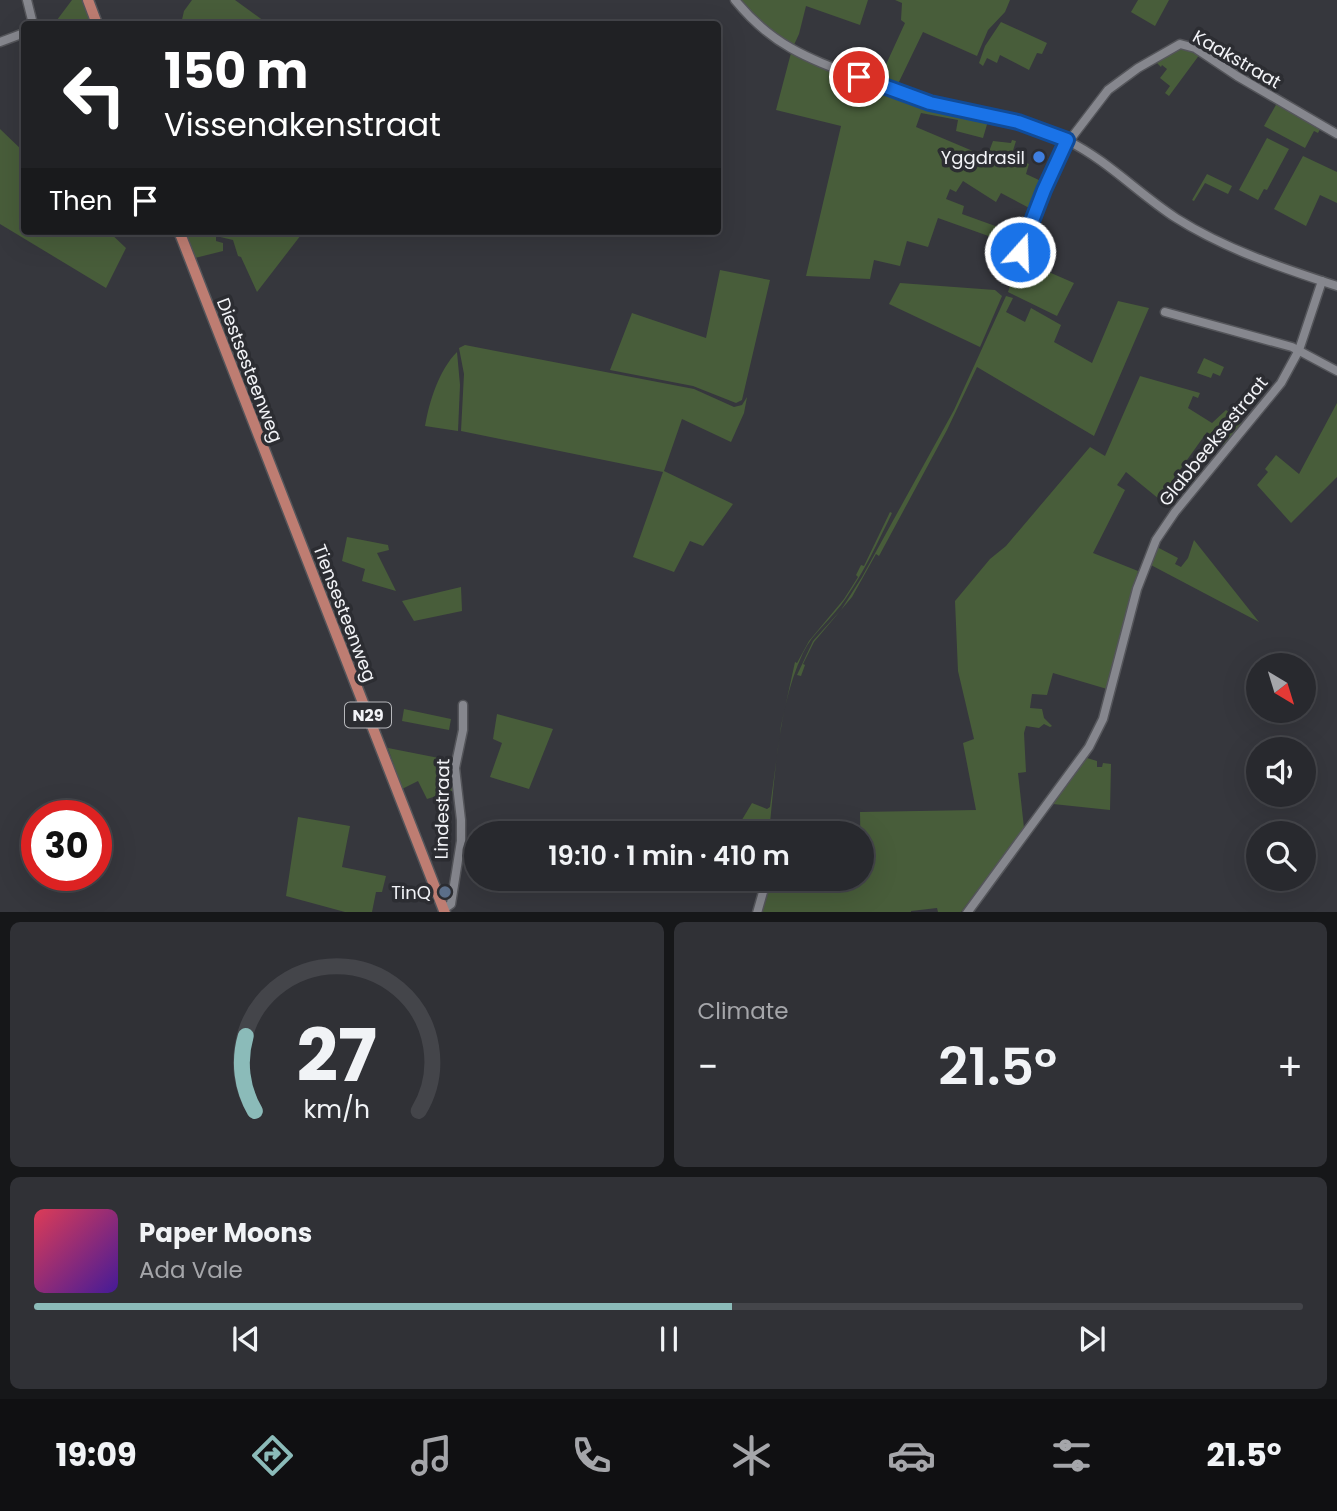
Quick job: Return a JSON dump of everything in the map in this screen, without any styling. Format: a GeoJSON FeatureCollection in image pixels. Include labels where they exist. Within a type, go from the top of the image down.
{"type":"FeatureCollection","features":[{"type":"Feature","properties":{"kind":"main road"},"geometry":{"type":"LineString","coordinates":[[88,0],[96,21]]}},
{"type":"Feature","properties":{"kind":"main road","name":"Diestsesteenweg"},"geometry":{"type":"LineString","coordinates":[[180,235],[292,521]]}},
{"type":"Feature","properties":{"kind":"main road","name":"Tiensesteenweg"},"geometry":{"type":"LineString","coordinates":[[292,521],[445,911]]}},
{"type":"Feature","properties":{"kind":"street"},"geometry":{"type":"LineString","coordinates":[[27,0],[32,21]]}},
{"type":"Feature","properties":{"kind":"street"},"geometry":{"type":"LineString","coordinates":[[736,0],[769,34],[811,60],[930,103],[1018,122],[1068,141],[1093,156],[1173,216],[1207,236],[1243,253],[1337,286]]}},
{"type":"Feature","properties":{"kind":"street"},"geometry":{"type":"LineString","coordinates":[[0,41],[21,34]]}},
{"type":"Feature","properties":{"kind":"street","name":"Kaakstraat"},"geometry":{"type":"LineString","coordinates":[[1068,141],[1108,90],[1138,68],[1180,44],[1195,48],[1237,76],[1337,134]]}},
{"type":"Feature","properties":{"kind":"street"},"geometry":{"type":"LineString","coordinates":[[1020,252],[1044,190],[1068,141]]}},
{"type":"Feature","properties":{"kind":"street","name":"Glabbeeksestraat"},"geometry":{"type":"LineString","coordinates":[[967,912],[1089,747],[1103,719],[1145,566],[1164,527],[1273,394],[1299,350],[1322,281]]}},
{"type":"Feature","properties":{"kind":"street"},"geometry":{"type":"LineString","coordinates":[[1165,312],[1299,350],[1337,371]]}},
{"type":"Feature","properties":{"kind":"street","name":"Lindestraat"},"geometry":{"type":"LineString","coordinates":[[445,911],[451,904],[461,841],[455,768],[463,730],[463,705]]}},
{"type":"Feature","properties":{"kind":"street"},"geometry":{"type":"LineString","coordinates":[[757,912],[763,891]]}},
{"type":"Feature","properties":{"kind":"green space"},"geometry":{"type":"Polygon","coordinates":[[[72,0],[83,0],[91,21],[56,21],[72,0]]]}},
{"type":"Feature","properties":{"kind":"green space"},"geometry":{"type":"Polygon","coordinates":[[[192,0],[235,0],[264,21],[182,21],[184,11],[192,0]]]}},
{"type":"Feature","properties":{"kind":"green space"},"geometry":{"type":"Polygon","coordinates":[[[741,0],[868,0],[860,25],[806,6],[793,47],[757,19],[741,0]]]}},
{"type":"Feature","properties":{"kind":"green space"},"geometry":{"type":"Polygon","coordinates":[[[895,0],[1010,0],[1005,12],[988,30],[977,56],[923,32],[896,88],[878,82],[905,23],[901,20],[902,3],[895,0]]]}},
{"type":"Feature","properties":{"kind":"green space"},"geometry":{"type":"Polygon","coordinates":[[[1138,0],[1169,0],[1155,26],[1131,12],[1138,0]]]}},
{"type":"Feature","properties":{"kind":"green space"},"geometry":{"type":"Polygon","coordinates":[[[1001,22],[1047,43],[1042,54],[1037,53],[1029,70],[1000,55],[997,63],[987,58],[983,66],[979,63],[985,46],[1001,22]]]}},
{"type":"Feature","properties":{"kind":"green space"},"geometry":{"type":"Polygon","coordinates":[[[1180,46],[1200,54],[1169,96],[1165,93],[1170,86],[1160,78],[1167,69],[1154,60],[1180,46]]]}},
{"type":"Feature","properties":{"kind":"green space"},"geometry":{"type":"Polygon","coordinates":[[[791,53],[827,69],[988,121],[983,138],[956,131],[958,120],[921,113],[916,127],[987,157],[993,141],[1016,141],[1011,157],[1029,164],[1026,174],[1041,181],[1038,189],[1042,191],[1033,210],[1001,193],[996,202],[963,181],[956,192],[950,189],[946,199],[964,206],[962,214],[998,227],[994,238],[938,218],[928,247],[907,241],[900,266],[874,260],[870,279],[806,276],[841,126],[776,110],[791,53]]]}},
{"type":"Feature","properties":{"kind":"green space"},"geometry":{"type":"Polygon","coordinates":[[[1277,103],[1321,127],[1318,133],[1314,131],[1305,148],[1264,126],[1277,103]]]}},
{"type":"Feature","properties":{"kind":"green space"},"geometry":{"type":"Polygon","coordinates":[[[0,129],[21,149],[21,235],[112,235],[126,248],[106,288],[0,224],[0,129]]]}},
{"type":"Feature","properties":{"kind":"green space"},"geometry":{"type":"Polygon","coordinates":[[[1267,138],[1289,149],[1267,190],[1264,189],[1258,200],[1239,190],[1267,138]]]}},
{"type":"Feature","properties":{"kind":"green space"},"geometry":{"type":"Polygon","coordinates":[[[1303,156],[1337,172],[1337,203],[1320,195],[1306,226],[1274,209],[1303,156]]]}},
{"type":"Feature","properties":{"kind":"green space"},"geometry":{"type":"Polygon","coordinates":[[[1207,174],[1232,186],[1228,194],[1205,183],[1194,201],[1192,200],[1207,174]]]}},
{"type":"Feature","properties":{"kind":"green space"},"geometry":{"type":"Polygon","coordinates":[[[186,235],[301,235],[257,292],[241,257],[238,256],[233,240],[216,236],[216,241],[223,243],[223,251],[195,258],[186,235]]]}},
{"type":"Feature","properties":{"kind":"green space"},"geometry":{"type":"Polygon","coordinates":[[[1019,259],[1074,283],[1057,316],[1008,292],[1019,259]]]}},
{"type":"Feature","properties":{"kind":"green space"},"geometry":{"type":"Polygon","coordinates":[[[720,270],[770,280],[742,400],[736,403],[693,386],[610,370],[632,313],[706,338],[720,270]]]}},
{"type":"Feature","properties":{"kind":"green space"},"geometry":{"type":"Polygon","coordinates":[[[900,283],[995,290],[1002,296],[980,347],[889,304],[900,283]]]}},
{"type":"Feature","properties":{"kind":"green space"},"geometry":{"type":"Polygon","coordinates":[[[1006,296],[1013,298],[1006,312],[1025,322],[1031,308],[1061,325],[1054,342],[1092,363],[1118,301],[1149,308],[1094,436],[977,367],[947,430],[879,556],[876,554],[852,597],[814,642],[803,664],[805,665],[801,676],[797,675],[813,641],[841,610],[862,577],[954,410],[1006,296]]]}},
{"type":"Feature","properties":{"kind":"green space"},"geometry":{"type":"Polygon","coordinates":[[[465,345],[694,389],[734,407],[742,405],[747,397],[744,413],[731,442],[682,419],[664,471],[733,504],[703,546],[690,541],[674,572],[633,557],[663,472],[461,431],[464,374],[459,348],[465,345]]]}},
{"type":"Feature","properties":{"kind":"green space"},"geometry":{"type":"Polygon","coordinates":[[[457,352],[460,385],[458,431],[425,426],[436,387],[457,352]]]}},
{"type":"Feature","properties":{"kind":"green space"},"geometry":{"type":"Polygon","coordinates":[[[1204,358],[1224,367],[1220,376],[1213,373],[1211,378],[1197,373],[1204,358]]]}},
{"type":"Feature","properties":{"kind":"green space"},"geometry":{"type":"Polygon","coordinates":[[[1140,376],[1200,393],[1198,398],[1193,396],[1188,408],[1212,423],[1226,410],[1243,424],[1224,446],[1207,432],[1159,499],[1126,472],[1117,485],[1125,490],[1093,553],[1138,571],[1107,689],[1053,673],[1047,695],[1032,694],[1030,708],[1042,709],[1044,718],[1052,726],[1026,726],[1024,733],[1026,772],[1018,773],[1024,828],[961,912],[938,912],[937,908],[911,912],[760,912],[766,891],[874,891],[874,821],[860,821],[860,812],[976,810],[963,743],[974,739],[958,671],[955,601],[1090,447],[1105,456],[1140,376]]]}},
{"type":"Feature","properties":{"kind":"green space"},"geometry":{"type":"Polygon","coordinates":[[[1337,403],[1337,477],[1291,523],[1257,485],[1268,472],[1265,469],[1276,455],[1299,474],[1337,403]]]}},
{"type":"Feature","properties":{"kind":"green space"},"geometry":{"type":"Polygon","coordinates":[[[890,512],[892,513],[853,588],[803,653],[788,695],[779,741],[781,726],[795,662],[797,663],[809,641],[844,599],[858,577],[856,575],[861,565],[864,566],[890,512]]]}},
{"type":"Feature","properties":{"kind":"green space"},"geometry":{"type":"Polygon","coordinates":[[[347,537],[388,545],[389,550],[377,553],[396,591],[362,581],[365,569],[342,561],[347,537]]]}},
{"type":"Feature","properties":{"kind":"green space"},"geometry":{"type":"Polygon","coordinates":[[[1194,540],[1259,622],[1149,564],[1157,547],[1178,558],[1175,564],[1181,567],[1188,558],[1194,540]]]}},
{"type":"Feature","properties":{"kind":"green space"},"geometry":{"type":"Polygon","coordinates":[[[461,587],[462,611],[414,621],[402,601],[461,587]]]}},
{"type":"Feature","properties":{"kind":"green space"},"geometry":{"type":"Polygon","coordinates":[[[404,709],[451,719],[449,730],[402,721],[404,709]]]}},
{"type":"Feature","properties":{"kind":"green space"},"geometry":{"type":"Polygon","coordinates":[[[497,714],[553,729],[529,789],[490,777],[502,743],[493,739],[497,714]]]}},
{"type":"Feature","properties":{"kind":"green space"},"geometry":{"type":"Polygon","coordinates":[[[778,745],[770,821],[741,821],[752,803],[767,809],[770,807],[778,745]]]}},
{"type":"Feature","properties":{"kind":"green space"},"geometry":{"type":"Polygon","coordinates":[[[388,748],[454,761],[455,790],[427,799],[418,781],[402,789],[388,748]]]}},
{"type":"Feature","properties":{"kind":"green space"},"geometry":{"type":"Polygon","coordinates":[[[1087,758],[1097,761],[1097,767],[1102,767],[1103,763],[1111,764],[1110,810],[1053,804],[1087,758]]]}},
{"type":"Feature","properties":{"kind":"green space"},"geometry":{"type":"Polygon","coordinates":[[[298,817],[350,826],[342,867],[386,876],[382,892],[376,892],[372,912],[345,912],[286,896],[298,817]]]}},
{"type":"Feature","properties":{"kind":"place","name":"Yggdrasil"},"geometry":{"type":"Point","coordinates":[1039,157]}},
{"type":"Feature","properties":{"kind":"place","name":"TinQ"},"geometry":{"type":"Point","coordinates":[445,892]}},
{"type":"Feature","properties":{"kind":"route"},"geometry":{"type":"LineString","coordinates":[[859,77],[930,103],[1018,122],[1067,140],[1020,252]]}}]}
